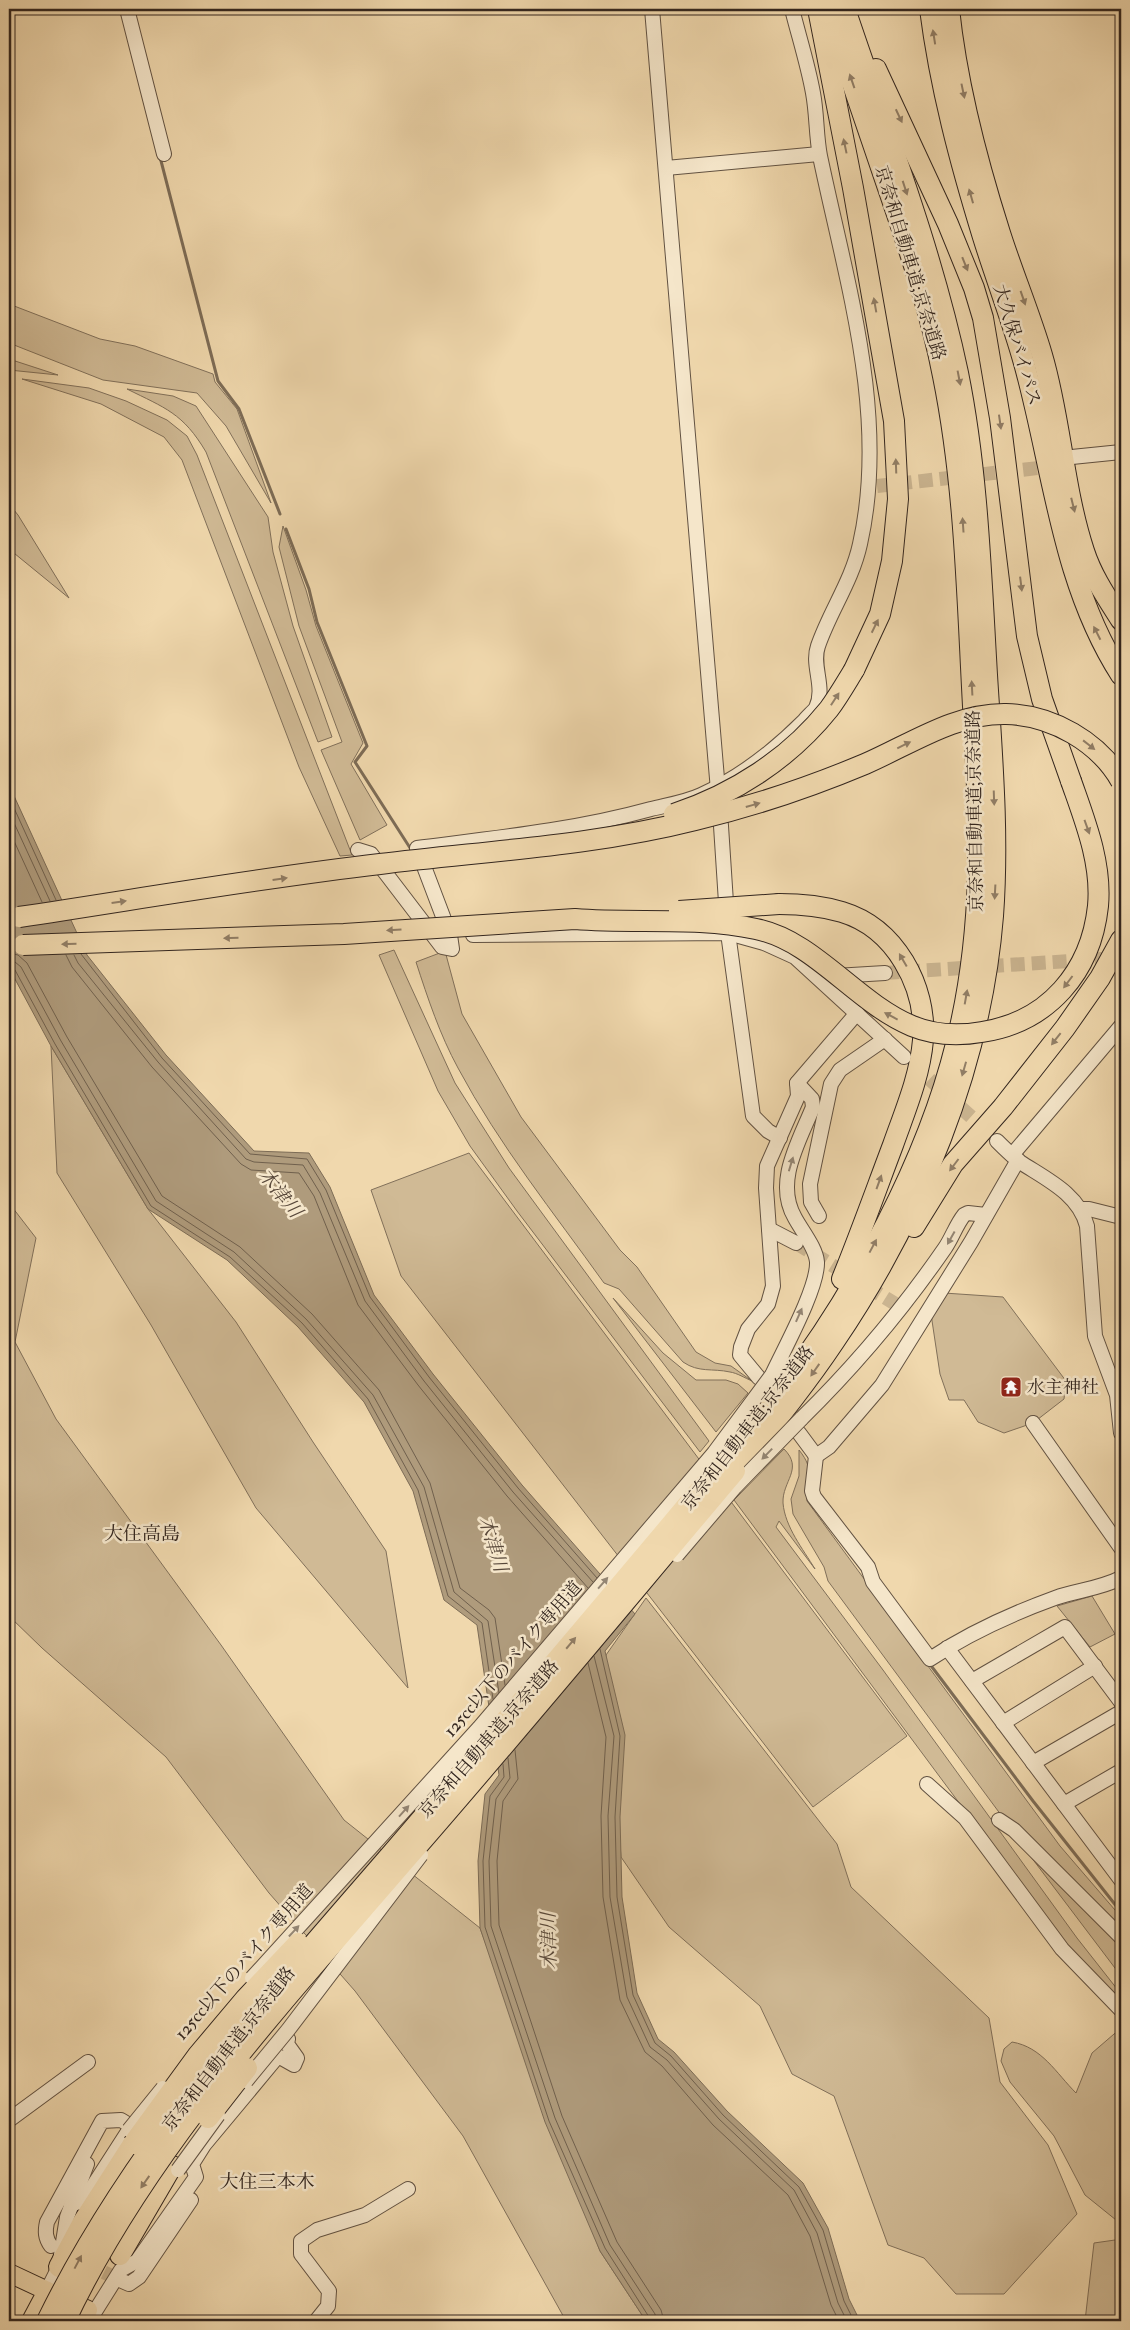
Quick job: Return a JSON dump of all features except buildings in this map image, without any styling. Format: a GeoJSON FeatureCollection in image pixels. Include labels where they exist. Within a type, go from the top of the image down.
{"type":"FeatureCollection","features":[{"type":"Feature","properties":{"kind":"highway"},"geometry":{"type":"LineString","coordinates":[[447,858],[592,836],[626,828],[691,808],[728,793],[768,767],[807,733],[829,708],[854,670],[880,614],[892,561],[898,499],[894,421],[854,188],[818,9]]}},
{"type":"Feature","properties":{"kind":"highway","name":"京奈和自動車道;京奈道路"},"geometry":{"type":"LineString","coordinates":[[828,9],[910,252],[943,374],[960,492],[984,753]]}},
{"type":"Feature","properties":{"kind":"highway"},"geometry":{"type":"LineString","coordinates":[[575,919],[611,922],[685,921],[756,929],[794,943],[888,1015],[913,1026],[937,1033],[968,1035],[1001,1029],[1024,1021],[1052,1000],[1076,970],[1092,934],[1098,905],[1097,878],[1091,837],[1042,700],[1027,636],[1000,418],[983,318],[974,288],[927,176],[846,9]]}},
{"type":"Feature","properties":{"kind":"highway","name":"京奈和自動車道;京奈道路"},"geometry":{"type":"LineString","coordinates":[[65,2321],[99,2255],[127,2208],[215,2086],[331,1945],[409,1856],[731,1465],[772,1379],[821,1333],[866,1259],[914,1164],[942,1089],[956,1045],[973,957],[987,843],[975,491],[966,414],[947,324],[925,247],[846,9]]}},
{"type":"Feature","properties":{"kind":"highway","name":"大久保バイパス"},"geometry":{"type":"LineString","coordinates":[[930,9],[945,96],[956,145],[983,238],[1023,360],[1040,423],[1070,558],[1094,627],[1121,675]]}},
{"type":"Feature","properties":{"kind":"highway","name":"大久保バイパス"},"geometry":{"type":"LineString","coordinates":[[949,9],[959,72],[974,142],[1000,234],[1043,356],[1068,461],[1084,551],[1100,586],[1121,620]]}},
{"type":"Feature","properties":{"kind":"highway"},"geometry":{"type":"LineString","coordinates":[[14,918],[380,864],[447,858],[606,838],[650,830],[742,808],[790,793],[845,772],[958,721],[984,715],[1008,714],[1034,718],[1056,725],[1091,746],[1106,761],[1121,781]]}},
{"type":"Feature","properties":{"kind":"highway","name":"京奈和自動車道;京奈道路"},"geometry":{"type":"LineString","coordinates":[[48,2321],[86,2248],[115,2201],[203,2078],[454,1780],[731,1465],[799,1392],[836,1339],[871,1282],[903,1223],[928,1170],[959,1086],[970,1046],[989,959],[995,880],[987,843]]}},
{"type":"Feature","properties":{"kind":"highway"},"geometry":{"type":"LineString","coordinates":[[16,946],[344,934],[779,904],[803,904],[843,912],[870,925],[887,938],[901,956],[914,981],[923,1022],[921,1051],[914,1082],[858,1241],[839,1286],[772,1379]]}},
{"type":"Feature","properties":{"kind":"highway"},"geometry":{"type":"LineString","coordinates":[[836,1339],[878,1288],[953,1164],[1003,1107],[1065,1028],[1100,978],[1121,940]]}},
{"type":"Feature","properties":{"kind":"highway"},"geometry":{"type":"LineString","coordinates":[[59,2267],[131,2137],[246,1998],[391,1842],[454,1780]]}},
{"type":"Feature","properties":{"kind":"highway"},"geometry":{"type":"LineString","coordinates":[[120,2255],[175,2168],[300,1999],[346,1945],[409,1856]]}},
{"type":"Feature","properties":{"kind":"main road"},"geometry":{"type":"LineString","coordinates":[[9,2273],[47,2290],[87,2318]]}},
{"type":"Feature","properties":{"kind":"main road"},"geometry":{"type":"LineString","coordinates":[[31,2321],[47,2290]]}},
{"type":"Feature","properties":{"kind":"street"},"geometry":{"type":"LineString","coordinates":[[128,9],[164,154]]}},
{"type":"Feature","properties":{"kind":"street"},"geometry":{"type":"LineString","coordinates":[[652,9],[728,933],[754,1116],[768,1131],[780,1138]]}},
{"type":"Feature","properties":{"kind":"street"},"geometry":{"type":"LineString","coordinates":[[358,850],[371,854],[442,947],[452,949],[450,935],[417,848],[515,836],[630,815],[700,796],[762,758],[790,735],[816,708],[821,684],[817,650],[852,576],[873,486],[861,353],[820,154],[814,94],[792,9]]}},
{"type":"Feature","properties":{"kind":"street"},"geometry":{"type":"LineString","coordinates":[[666,168],[820,154]]}},
{"type":"Feature","properties":{"kind":"street"},"geometry":{"type":"LineString","coordinates":[[1068,461],[1121,452]]}},
{"type":"Feature","properties":{"kind":"street"},"geometry":{"type":"LineString","coordinates":[[1068,461],[1121,458]]}},
{"type":"Feature","properties":{"kind":"street"},"geometry":{"type":"LineString","coordinates":[[450,935],[728,933],[764,943],[795,957],[904,1057]]}},
{"type":"Feature","properties":{"kind":"street"},"geometry":{"type":"LineString","coordinates":[[817,977],[885,973]]}},
{"type":"Feature","properties":{"kind":"street"},"geometry":{"type":"LineString","coordinates":[[772,1379],[740,1355],[748,1329],[768,1304],[773,1286],[766,1188],[768,1166],[798,1096],[797,1083],[857,1014]]}},
{"type":"Feature","properties":{"kind":"street"},"geometry":{"type":"LineString","coordinates":[[816,1456],[829,1447],[882,1385],[920,1320],[986,1215],[1015,1157],[1121,1026]]}},
{"type":"Feature","properties":{"kind":"street"},"geometry":{"type":"LineString","coordinates":[[819,1216],[811,1202],[810,1184],[831,1084],[840,1070],[885,1039]]}},
{"type":"Feature","properties":{"kind":"street","name":"125cc以下のバイク専用道"},"geometry":{"type":"LineString","coordinates":[[71,2205],[84,2200],[205,2033],[270,1957],[479,1728],[714,1453],[772,1379],[814,1282],[817,1261],[786,1199],[785,1182],[792,1158],[813,1107],[812,1100],[797,1083]]}},
{"type":"Feature","properties":{"kind":"street"},"geometry":{"type":"LineString","coordinates":[[997,1140],[1015,1157],[1070,1196],[1082,1209],[1087,1226],[1095,1336],[1117,1395],[1121,1433]]}},
{"type":"Feature","properties":{"kind":"street"},"geometry":{"type":"LineString","coordinates":[[1082,1209],[1121,1217]]}},
{"type":"Feature","properties":{"kind":"street"},"geometry":{"type":"LineString","coordinates":[[175,2168],[288,2030],[433,1839],[735,1487],[833,1388],[890,1321],[946,1247],[964,1215],[968,1213],[986,1215]]}},
{"type":"Feature","properties":{"kind":"street"},"geometry":{"type":"LineString","coordinates":[[769,1229],[796,1243]]}},
{"type":"Feature","properties":{"kind":"street"},"geometry":{"type":"LineString","coordinates":[[907,1311],[920,1320]]}},
{"type":"Feature","properties":{"kind":"street"},"geometry":{"type":"LineString","coordinates":[[1033,1423],[1121,1548]]}},
{"type":"Feature","properties":{"kind":"street"},"geometry":{"type":"LineString","coordinates":[[799,1433],[816,1456],[812,1491],[814,1497],[868,1567],[872,1582],[930,1659],[986,1626],[1057,1597],[1104,1587],[1121,1578]]}},
{"type":"Feature","properties":{"kind":"street"},"geometry":{"type":"LineString","coordinates":[[972,1681],[1065,1627],[1121,1702]]}},
{"type":"Feature","properties":{"kind":"street"},"geometry":{"type":"LineString","coordinates":[[947,1648],[1121,1880]]}},
{"type":"Feature","properties":{"kind":"street"},"geometry":{"type":"LineString","coordinates":[[1003,1722],[1095,1666]]}},
{"type":"Feature","properties":{"kind":"street"},"geometry":{"type":"LineString","coordinates":[[1033,1763],[1121,1712]]}},
{"type":"Feature","properties":{"kind":"street"},"geometry":{"type":"LineString","coordinates":[[1064,1804],[1121,1771]]}},
{"type":"Feature","properties":{"kind":"street"},"geometry":{"type":"LineString","coordinates":[[928,1784],[965,1818],[1062,1949],[1121,2010]]}},
{"type":"Feature","properties":{"kind":"street"},"geometry":{"type":"LineString","coordinates":[[999,1820],[1014,1830],[1121,1937]]}},
{"type":"Feature","properties":{"kind":"street"},"geometry":{"type":"LineString","coordinates":[[87,2318],[120,2270],[137,2261],[194,2170],[204,2145],[278,2056],[294,2065],[297,2058],[288,2044],[288,2039]]}},
{"type":"Feature","properties":{"kind":"street"},"geometry":{"type":"LineString","coordinates":[[9,2120],[88,2062]]}},
{"type":"Feature","properties":{"kind":"street"},"geometry":{"type":"LineString","coordinates":[[47,2290],[59,2267],[71,2205],[106,2120]]}},
{"type":"Feature","properties":{"kind":"street"},"geometry":{"type":"LineString","coordinates":[[51,2246],[47,2241],[45,2231],[47,2222],[102,2121],[122,2120],[194,2170],[198,2189],[139,2278],[129,2284],[120,2280]]}},
{"type":"Feature","properties":{"kind":"street"},"geometry":{"type":"LineString","coordinates":[[316,2321],[328,2306],[329,2291],[300,2254],[301,2241],[317,2230],[365,2215],[408,2190]]}},
{"type":"Feature","properties":{"kind":"street"},"geometry":{"type":"LineString","coordinates":[[87,2318],[120,2255]]}},
{"type":"Feature","properties":{"kind":"shaded area"},"geometry":{"type":"Polygon","coordinates":[[[9,304],[100,339],[135,346],[213,374],[215,382],[237,409],[271,503],[226,426],[197,393],[103,380],[9,343],[9,304]]]}},
{"type":"Feature","properties":{"kind":"shaded area"},"geometry":{"type":"Polygon","coordinates":[[[9,359],[58,375],[9,370],[9,359]]]}},
{"type":"Feature","properties":{"kind":"shaded area"},"geometry":{"type":"Polygon","coordinates":[[[22,379],[89,388],[126,401],[167,420],[187,436],[197,455],[352,855],[340,856],[299,767],[182,460],[164,437],[101,404],[22,379]]]}},
{"type":"Feature","properties":{"kind":"shaded area"},"geometry":{"type":"Polygon","coordinates":[[[127,389],[173,396],[196,406],[268,517],[273,552],[293,626],[332,737],[318,742],[206,452],[198,439],[181,420],[163,407],[127,389]]]}},
{"type":"Feature","properties":{"kind":"shaded area"},"geometry":{"type":"Polygon","coordinates":[[[9,504],[18,515],[69,598],[9,549],[9,504]]]}},
{"type":"Feature","properties":{"kind":"shaded area"},"geometry":{"type":"Polygon","coordinates":[[[283,526],[306,590],[316,626],[363,743],[351,764],[387,825],[360,840],[321,750],[342,742],[299,626],[279,547],[283,526]]]}},
{"type":"Feature","properties":{"kind":"shaded area"},"geometry":{"type":"Polygon","coordinates":[[[394,950],[455,1083],[509,1168],[709,1441],[700,1452],[470,1146],[438,1091],[379,955],[394,950]]]}},
{"type":"Feature","properties":{"kind":"shaded area"},"geometry":{"type":"Polygon","coordinates":[[[445,951],[462,1014],[521,1117],[620,1250],[637,1267],[696,1352],[715,1363],[731,1366],[752,1381],[738,1374],[695,1368],[683,1362],[619,1289],[604,1283],[528,1178],[491,1124],[458,1068],[430,1003],[416,962],[445,951]]]}},
{"type":"Feature","properties":{"kind":"shaded area"},"geometry":{"type":"Polygon","coordinates":[[[51,1046],[148,1209],[236,1322],[386,1551],[408,1688],[256,1508],[151,1325],[57,1173],[51,1046]]]}},
{"type":"Feature","properties":{"kind":"shaded area"},"geometry":{"type":"Polygon","coordinates":[[[469,1153],[907,1736],[813,1807],[401,1276],[371,1190],[469,1153]]]}},
{"type":"Feature","properties":{"kind":"shaded area"},"geometry":{"type":"Polygon","coordinates":[[[9,1203],[36,1238],[15,1342],[56,1419],[221,1645],[344,1820],[480,1928],[600,2251],[646,2321],[566,2321],[463,2136],[355,1991],[269,1893],[166,1757],[42,1648],[9,1616],[9,1203]]]}},
{"type":"Feature","properties":{"kind":"shaded area"},"geometry":{"type":"Polygon","coordinates":[[[944,1293],[1003,1297],[1066,1381],[1064,1399],[1033,1423],[1004,1433],[978,1422],[964,1400],[949,1400],[940,1374],[931,1314],[944,1293]]]}},
{"type":"Feature","properties":{"kind":"shaded area"},"geometry":{"type":"Polygon","coordinates":[[[613,1298],[663,1353],[696,1380],[726,1380],[738,1384],[748,1393],[716,1432],[613,1298]]]}},
{"type":"Feature","properties":{"kind":"shaded area"},"geometry":{"type":"Polygon","coordinates":[[[784,1449],[790,1456],[792,1469],[784,1495],[784,1512],[795,1538],[815,1569],[779,1521],[776,1527],[883,1670],[1077,1938],[1121,1994],[1121,2002],[1067,1948],[734,1500],[784,1449]]]}},
{"type":"Feature","properties":{"kind":"shaded area"},"geometry":{"type":"Polygon","coordinates":[[[799,1450],[809,1470],[807,1501],[1060,1846],[1121,1917],[1121,1926],[1117,1929],[1004,1819],[828,1581],[824,1567],[793,1514],[791,1499],[799,1476],[799,1450]]]}},
{"type":"Feature","properties":{"kind":"shaded area"},"geometry":{"type":"Polygon","coordinates":[[[1092,1596],[1115,1634],[1090,1647],[1057,1606],[1092,1596]]]}},
{"type":"Feature","properties":{"kind":"shaded area"},"geometry":{"type":"Polygon","coordinates":[[[646,1598],[837,1844],[851,1887],[989,2018],[1000,2082],[1048,2145],[1077,2214],[1004,2294],[956,2294],[924,2258],[888,2245],[834,2096],[792,2074],[760,2006],[669,1927],[621,1857],[606,1655],[646,1598]]]}},
{"type":"Feature","properties":{"kind":"shaded area"},"geometry":{"type":"Polygon","coordinates":[[[1025,1849],[1120,1941],[1121,1976],[1025,1849]]]}},
{"type":"Feature","properties":{"kind":"shaded area"},"geometry":{"type":"Polygon","coordinates":[[[1121,2028],[1121,2224],[1085,2195],[1054,2136],[1010,2082],[1001,2061],[1004,2049],[1012,2042],[1023,2045],[1032,2049],[1048,2062],[1076,2093],[1092,2053],[1121,2028]]]}},
{"type":"Feature","properties":{"kind":"shaded area"},"geometry":{"type":"Polygon","coordinates":[[[1115,2240],[1121,2244],[1121,2321],[1085,2321],[1094,2243],[1115,2240]]]}},
{"type":"Feature","properties":{"kind":"water","name":"木津川"},"geometry":{"type":"Polygon","coordinates":[[[9,785],[87,955],[166,1055],[254,1151],[309,1153],[330,1187],[374,1295],[433,1374],[522,1485],[635,1614],[605,1651],[625,1735],[620,1817],[622,1897],[637,1993],[658,2039],[674,2052],[727,2111],[803,2183],[828,2228],[849,2299],[860,2321],[646,2321],[600,2251],[545,2122],[480,1928],[478,1861],[485,1794],[499,1775],[477,1625],[444,1600],[413,1491],[364,1402],[298,1327],[227,1260],[148,1209],[51,1046],[9,968],[9,785]]]}},
{"type":"Feature","properties":{"kind":"waterway"},"geometry":{"type":"LineString","coordinates":[[160,157],[218,381],[239,409],[280,514]]}},
{"type":"Feature","properties":{"kind":"waterway"},"geometry":{"type":"LineString","coordinates":[[286,529],[309,589],[317,622],[367,746],[355,762],[412,851]]}},
{"type":"Feature","properties":{"kind":"waterway"},"geometry":{"type":"LineString","coordinates":[[929,1663],[1033,1801],[1121,1912]]}},
{"type":"Feature","properties":{"kind":"tunnel"},"geometry":{"type":"LineString","coordinates":[[877,486],[1056,466]]}},
{"type":"Feature","properties":{"kind":"tunnel"},"geometry":{"type":"LineString","coordinates":[[885,973],[1116,958]]}},
{"type":"Feature","properties":{"kind":"tunnel"},"geometry":{"type":"LineString","coordinates":[[914,1065],[991,1135]]}},
{"type":"Feature","properties":{"kind":"tunnel"},"geometry":{"type":"LineString","coordinates":[[796,1243],[907,1311]]}},
{"type":"Feature","properties":{"kind":"tunnel"},"geometry":{"type":"LineString","coordinates":[[85,2263],[120,2280]]}},
{"type":"Feature","properties":{"kind":"place","name":"水主神社"},"geometry":{"type":"Point","coordinates":[1011,1387]}},
{"type":"Feature","properties":{"kind":"district","name":"大住高島"},"geometry":{"type":"Point","coordinates":[142,1534]}},
{"type":"Feature","properties":{"kind":"district","name":"大住三本木"},"geometry":{"type":"Point","coordinates":[267,2182]}}]}
